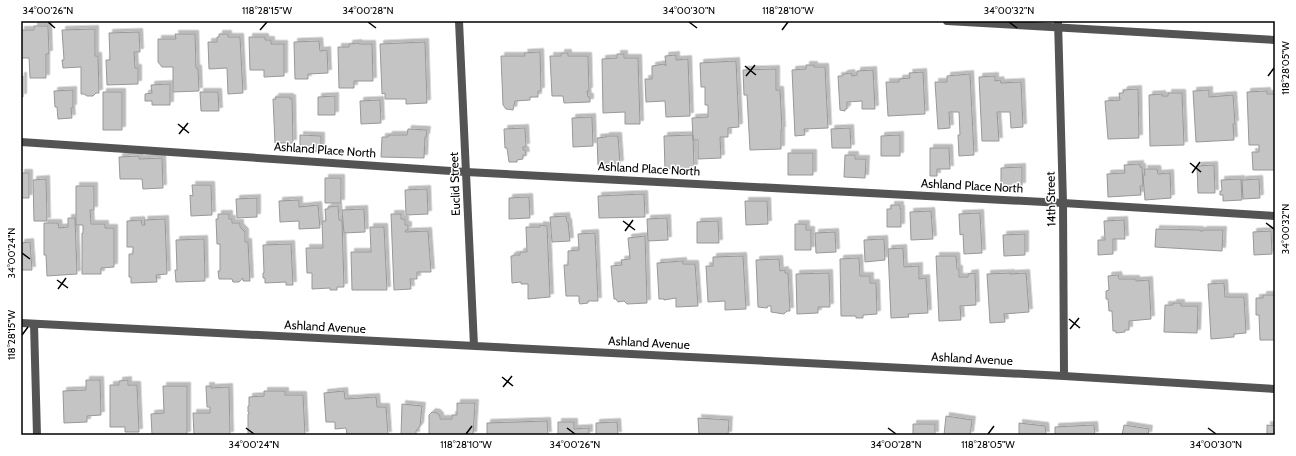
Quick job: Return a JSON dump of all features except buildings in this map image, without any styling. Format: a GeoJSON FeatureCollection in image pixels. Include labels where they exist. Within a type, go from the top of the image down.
{"type":"FeatureCollection","features":[{"type":"Feature","properties":{"kind":"street","name":"Euclid Street"},"geometry":{"type":"LineString","coordinates":[[459,21],[474,346]]}},
{"type":"Feature","properties":{"kind":"street"},"geometry":{"type":"LineString","coordinates":[[946,21],[1058,24],[1275,40]]}},
{"type":"Feature","properties":{"kind":"street","name":"14th Street"},"geometry":{"type":"LineString","coordinates":[[1058,24],[1063,203],[1064,376]]}},
{"type":"Feature","properties":{"kind":"street","name":"Ashland Place North"},"geometry":{"type":"LineString","coordinates":[[21,142],[466,172],[1063,203],[1275,216]]}},
{"type":"Feature","properties":{"kind":"street","name":"Ashland Avenue"},"geometry":{"type":"LineString","coordinates":[[21,324],[1064,376],[1275,388]]}},
{"type":"Feature","properties":{"kind":"street"},"geometry":{"type":"LineString","coordinates":[[34,324],[37,435]]}}]}
